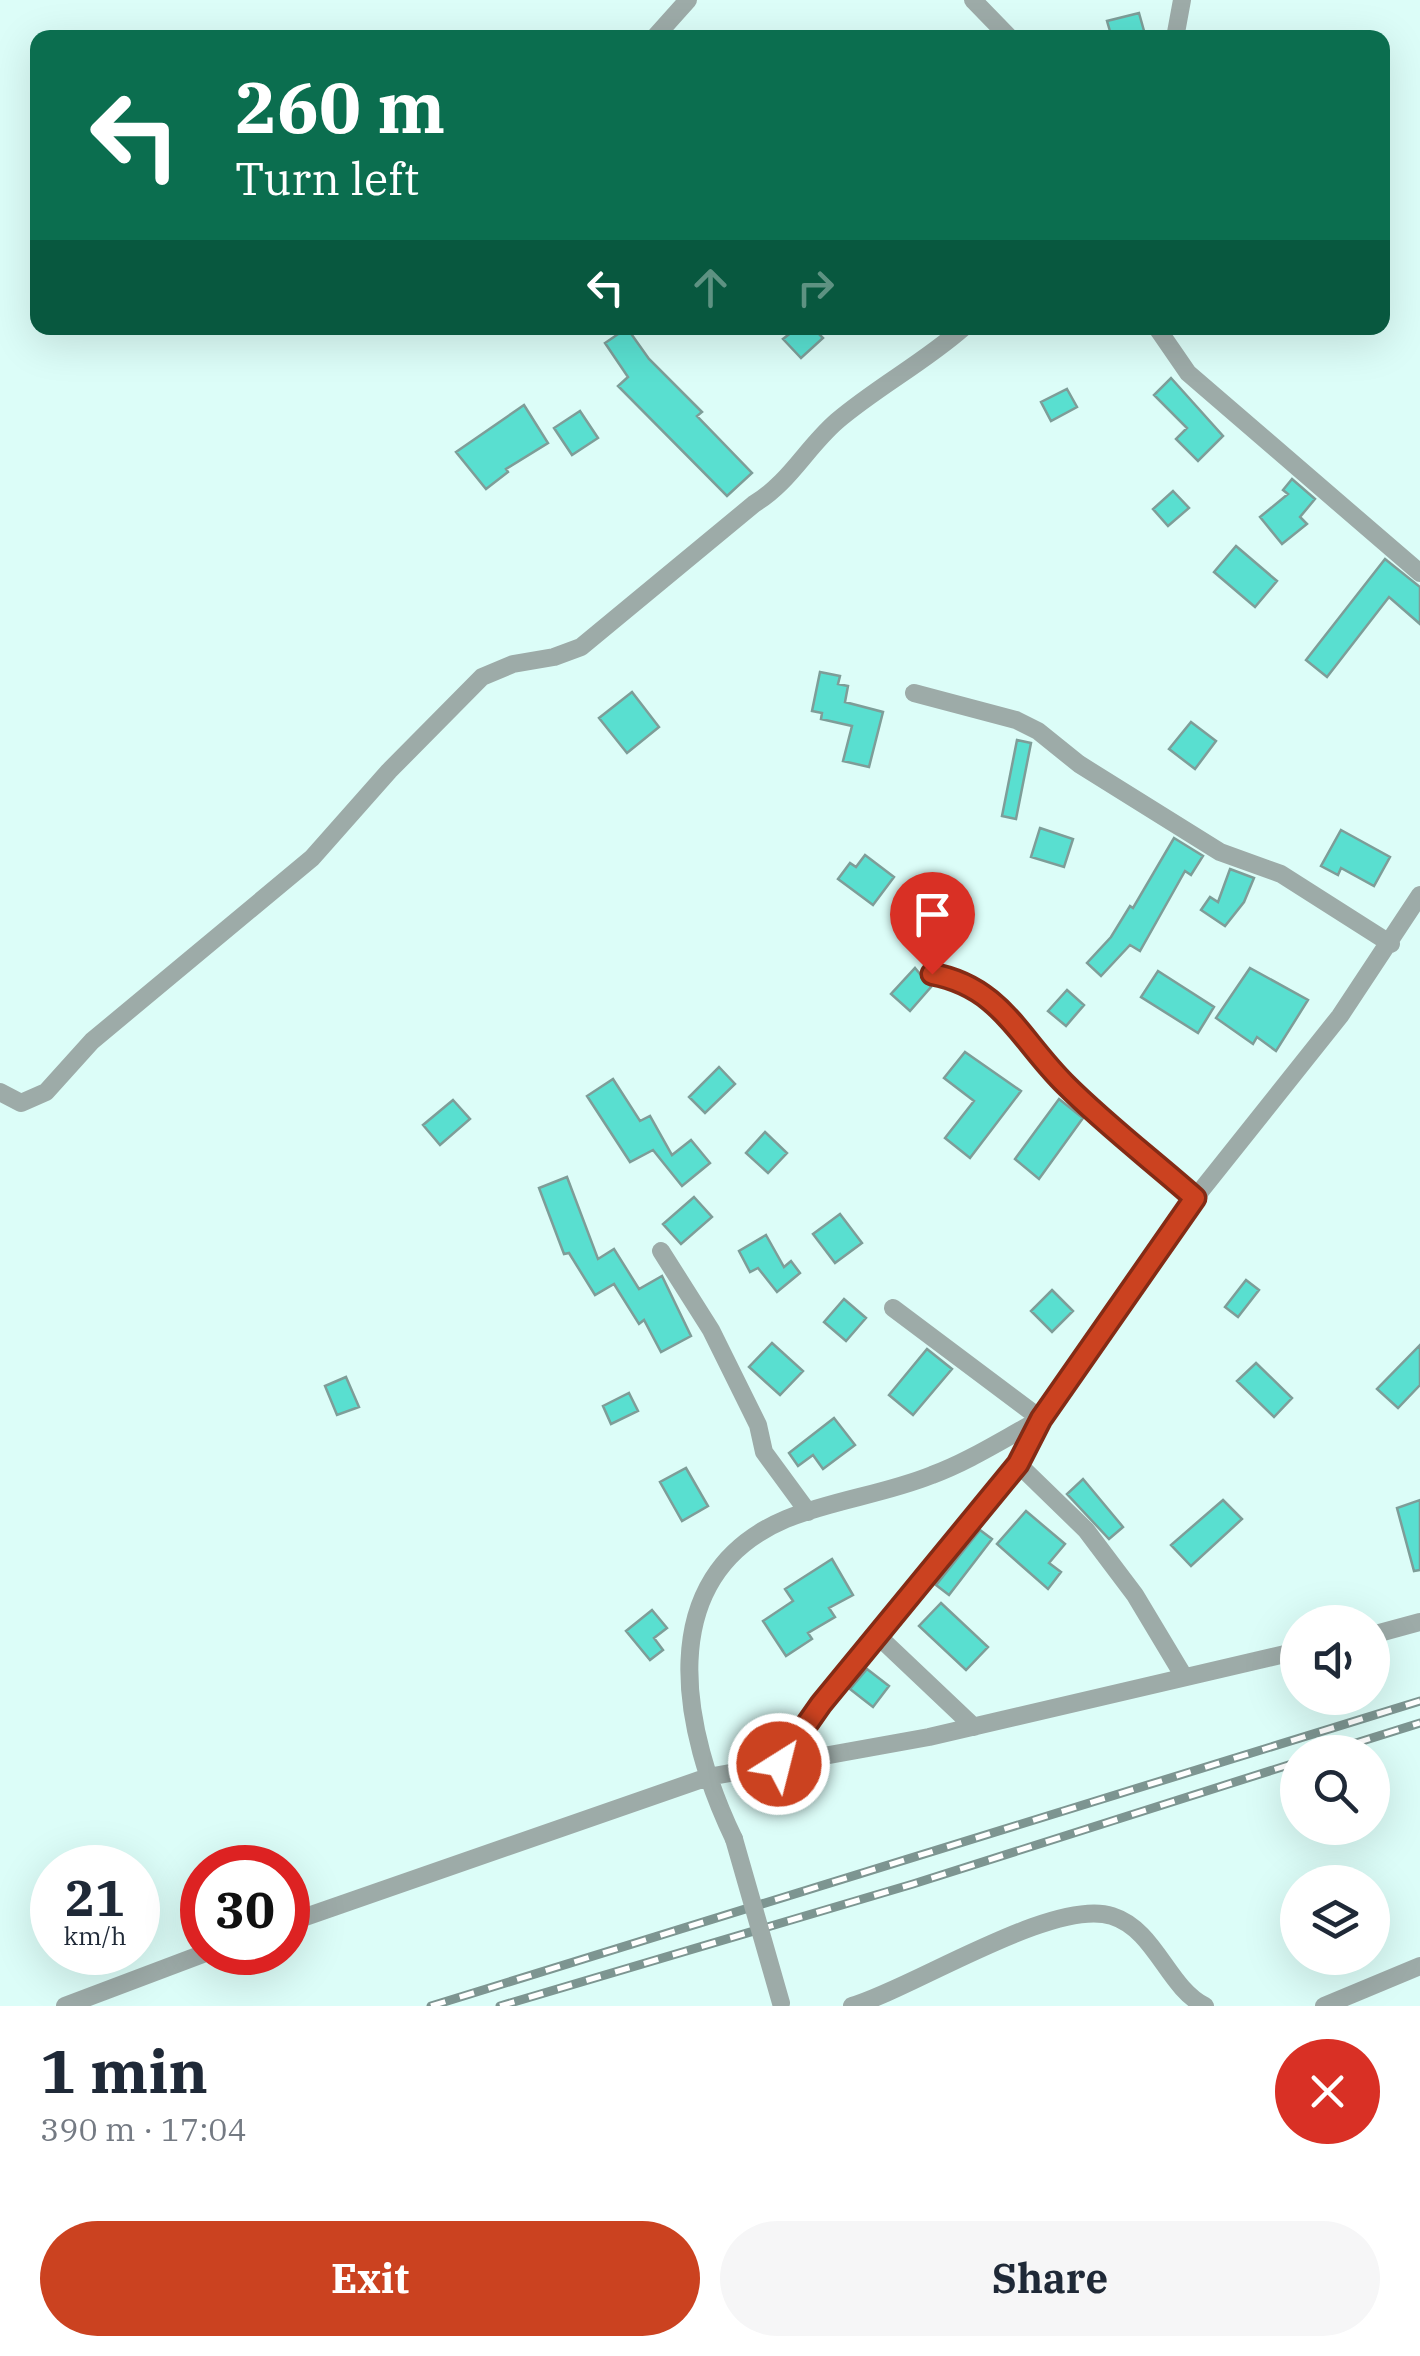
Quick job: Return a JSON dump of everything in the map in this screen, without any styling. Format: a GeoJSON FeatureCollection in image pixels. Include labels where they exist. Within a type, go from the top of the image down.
{"type":"FeatureCollection","features":[{"type":"Feature","properties":{"kind":"street"},"geometry":{"type":"LineString","coordinates":[[661,30],[688,0]]}},
{"type":"Feature","properties":{"kind":"street"},"geometry":{"type":"LineString","coordinates":[[973,0],[1002,30]]}},
{"type":"Feature","properties":{"kind":"street"},"geometry":{"type":"LineString","coordinates":[[1176,30],[1182,0]]}},
{"type":"Feature","properties":{"kind":"street"},"geometry":{"type":"LineString","coordinates":[[0,1092],[21,1104],[46,1092],[92,1041],[312,858],[482,678],[513,664],[554,658],[582,647],[611,626],[754,504],[776,490],[833,425],[919,366],[955,335]]}},
{"type":"Feature","properties":{"kind":"street"},"geometry":{"type":"LineString","coordinates":[[1162,335],[1188,372],[1420,573]]}},
{"type":"Feature","properties":{"kind":"street"},"geometry":{"type":"LineString","coordinates":[[914,693],[1016,720],[1038,731],[1079,764],[1220,852],[1280,874],[1391,944]]}},
{"type":"Feature","properties":{"kind":"street"},"geometry":{"type":"LineString","coordinates":[[779,1764],[821,1704],[1018,1464],[1041,1419],[1195,1198],[1340,1016],[1420,895]]}},
{"type":"Feature","properties":{"kind":"street"},"geometry":{"type":"LineString","coordinates":[[932,974],[961,980],[996,1003],[1064,1084],[1195,1198]]}},
{"type":"Feature","properties":{"kind":"street"},"geometry":{"type":"LineString","coordinates":[[661,1251],[711,1330],[758,1425],[764,1452],[808,1512]]}},
{"type":"Feature","properties":{"kind":"street"},"geometry":{"type":"LineString","coordinates":[[893,1308],[1041,1419]]}},
{"type":"Feature","properties":{"kind":"street"},"geometry":{"type":"LineString","coordinates":[[782,2004],[734,1838],[708,1777],[690,1712],[688,1667],[695,1621],[725,1561],[754,1536],[808,1512],[932,1476],[1041,1419]]}},
{"type":"Feature","properties":{"kind":"street"},"geometry":{"type":"LineString","coordinates":[[1018,1464],[1086,1530],[1135,1596],[1183,1674]]}},
{"type":"Feature","properties":{"kind":"street"},"geometry":{"type":"LineString","coordinates":[[1390,1630],[1420,1622]]}},
{"type":"Feature","properties":{"kind":"street"},"geometry":{"type":"LineString","coordinates":[[878,1637],[974,1726]]}},
{"type":"Feature","properties":{"kind":"street"},"geometry":{"type":"LineString","coordinates":[[310,1915],[708,1777],[974,1726],[1183,1674],[1280,1655]]}},
{"type":"Feature","properties":{"kind":"street"},"geometry":{"type":"LineString","coordinates":[[852,2006],[1063,1918],[1112,1916],[1152,1946],[1190,1998],[1205,2006]]}},
{"type":"Feature","properties":{"kind":"street"},"geometry":{"type":"LineString","coordinates":[[65,2006],[180,1963]]}},
{"type":"Feature","properties":{"kind":"street"},"geometry":{"type":"LineString","coordinates":[[1324,2006],[1420,1966]]}},
{"type":"Feature","properties":{"kind":"building"},"geometry":{"type":"Polygon","coordinates":[[[1139,13],[1144,30],[1110,30],[1107,21],[1139,13]]]}},
{"type":"Feature","properties":{"kind":"building"},"geometry":{"type":"Polygon","coordinates":[[[617,335],[632,335],[649,359],[702,412],[697,416],[752,473],[727,496],[618,386],[628,377],[605,343],[617,335]]]}},
{"type":"Feature","properties":{"kind":"building"},"geometry":{"type":"Polygon","coordinates":[[[788,335],[823,338],[801,358],[783,339],[788,335]]]}},
{"type":"Feature","properties":{"kind":"building"},"geometry":{"type":"Polygon","coordinates":[[[1171,378],[1223,436],[1198,461],[1176,439],[1187,428],[1154,395],[1171,378]]]}},
{"type":"Feature","properties":{"kind":"building"},"geometry":{"type":"Polygon","coordinates":[[[1067,389],[1077,407],[1051,421],[1041,402],[1067,389]]]}},
{"type":"Feature","properties":{"kind":"building"},"geometry":{"type":"Polygon","coordinates":[[[524,405],[548,443],[506,469],[508,472],[486,489],[456,452],[524,405]]]}},
{"type":"Feature","properties":{"kind":"building"},"geometry":{"type":"Polygon","coordinates":[[[580,411],[598,438],[572,455],[554,428],[580,411]]]}},
{"type":"Feature","properties":{"kind":"building"},"geometry":{"type":"Polygon","coordinates":[[[1292,479],[1315,499],[1300,517],[1307,524],[1282,544],[1260,517],[1288,494],[1283,490],[1292,479]]]}},
{"type":"Feature","properties":{"kind":"building"},"geometry":{"type":"Polygon","coordinates":[[[1173,491],[1189,508],[1168,526],[1153,509],[1173,491]]]}},
{"type":"Feature","properties":{"kind":"building"},"geometry":{"type":"Polygon","coordinates":[[[1236,546],[1277,581],[1255,607],[1214,572],[1236,546]]]}},
{"type":"Feature","properties":{"kind":"building"},"geometry":{"type":"Polygon","coordinates":[[[1385,559],[1420,587],[1420,624],[1389,597],[1327,677],[1306,660],[1385,559]]]}},
{"type":"Feature","properties":{"kind":"building"},"geometry":{"type":"Polygon","coordinates":[[[820,672],[840,676],[838,684],[848,686],[845,702],[883,712],[869,767],[843,761],[852,726],[821,719],[822,713],[812,711],[820,672]]]}},
{"type":"Feature","properties":{"kind":"building"},"geometry":{"type":"Polygon","coordinates":[[[632,692],[659,727],[627,753],[599,718],[632,692]]]}},
{"type":"Feature","properties":{"kind":"building"},"geometry":{"type":"Polygon","coordinates":[[[1191,722],[1216,741],[1195,769],[1169,749],[1191,722]]]}},
{"type":"Feature","properties":{"kind":"building"},"geometry":{"type":"Polygon","coordinates":[[[1017,740],[1031,743],[1016,819],[1002,816],[1017,740]]]}},
{"type":"Feature","properties":{"kind":"building"},"geometry":{"type":"Polygon","coordinates":[[[1040,828],[1073,839],[1064,867],[1031,857],[1040,828]]]}},
{"type":"Feature","properties":{"kind":"building"},"geometry":{"type":"Polygon","coordinates":[[[1341,830],[1390,857],[1374,886],[1341,868],[1338,875],[1321,866],[1341,830]]]}},
{"type":"Feature","properties":{"kind":"building"},"geometry":{"type":"Polygon","coordinates":[[[1174,838],[1203,856],[1191,875],[1185,871],[1140,951],[1130,945],[1101,976],[1087,963],[1111,937],[1130,906],[1133,908],[1174,838]]]}},
{"type":"Feature","properties":{"kind":"building"},"geometry":{"type":"Polygon","coordinates":[[[865,855],[894,877],[873,905],[838,879],[850,863],[856,867],[865,855]]]}},
{"type":"Feature","properties":{"kind":"building"},"geometry":{"type":"Polygon","coordinates":[[[1230,869],[1254,878],[1244,902],[1225,926],[1201,910],[1210,897],[1218,902],[1230,869]]]}},
{"type":"Feature","properties":{"kind":"building"},"geometry":{"type":"Polygon","coordinates":[[[915,968],[931,987],[910,1011],[891,994],[915,968]]]}},
{"type":"Feature","properties":{"kind":"building"},"geometry":{"type":"Polygon","coordinates":[[[1250,968],[1308,1000],[1276,1051],[1257,1037],[1253,1044],[1216,1018],[1250,968]]]}},
{"type":"Feature","properties":{"kind":"building"},"geometry":{"type":"Polygon","coordinates":[[[1158,971],[1214,1007],[1198,1033],[1141,997],[1158,971]]]}},
{"type":"Feature","properties":{"kind":"building"},"geometry":{"type":"Polygon","coordinates":[[[1067,990],[1084,1005],[1066,1026],[1048,1011],[1067,990]]]}},
{"type":"Feature","properties":{"kind":"building"},"geometry":{"type":"Polygon","coordinates":[[[965,1052],[1021,1091],[970,1158],[945,1138],[974,1101],[944,1078],[965,1052]]]}},
{"type":"Feature","properties":{"kind":"building"},"geometry":{"type":"Polygon","coordinates":[[[719,1067],[735,1084],[705,1113],[689,1097],[719,1067]]]}},
{"type":"Feature","properties":{"kind":"building"},"geometry":{"type":"Polygon","coordinates":[[[613,1079],[640,1121],[650,1116],[672,1155],[691,1140],[710,1163],[682,1186],[653,1150],[630,1162],[587,1096],[613,1079]]]}},
{"type":"Feature","properties":{"kind":"building"},"geometry":{"type":"Polygon","coordinates":[[[1059,1099],[1083,1118],[1039,1179],[1015,1159],[1059,1099]]]}},
{"type":"Feature","properties":{"kind":"building"},"geometry":{"type":"Polygon","coordinates":[[[453,1100],[470,1119],[440,1145],[423,1125],[453,1100]]]}},
{"type":"Feature","properties":{"kind":"building"},"geometry":{"type":"Polygon","coordinates":[[[765,1132],[787,1153],[768,1173],[746,1153],[765,1132]]]}},
{"type":"Feature","properties":{"kind":"building"},"geometry":{"type":"Polygon","coordinates":[[[567,1177],[598,1259],[614,1249],[639,1289],[662,1276],[691,1336],[661,1352],[644,1320],[639,1324],[614,1284],[595,1295],[569,1253],[564,1254],[539,1188],[567,1177]]]}},
{"type":"Feature","properties":{"kind":"building"},"geometry":{"type":"Polygon","coordinates":[[[694,1197],[712,1217],[681,1244],[663,1224],[694,1197]]]}},
{"type":"Feature","properties":{"kind":"building"},"geometry":{"type":"Polygon","coordinates":[[[840,1214],[862,1243],[835,1263],[813,1234],[840,1214]]]}},
{"type":"Feature","properties":{"kind":"building"},"geometry":{"type":"Polygon","coordinates":[[[766,1235],[784,1267],[791,1261],[800,1273],[777,1292],[758,1268],[750,1272],[739,1251],[766,1235]]]}},
{"type":"Feature","properties":{"kind":"building"},"geometry":{"type":"Polygon","coordinates":[[[1246,1280],[1259,1290],[1238,1317],[1225,1307],[1246,1280]]]}},
{"type":"Feature","properties":{"kind":"building"},"geometry":{"type":"Polygon","coordinates":[[[1052,1290],[1073,1311],[1052,1332],[1031,1311],[1052,1290]]]}},
{"type":"Feature","properties":{"kind":"building"},"geometry":{"type":"Polygon","coordinates":[[[844,1299],[866,1318],[846,1341],[824,1322],[844,1299]]]}},
{"type":"Feature","properties":{"kind":"building"},"geometry":{"type":"Polygon","coordinates":[[[772,1343],[803,1371],[780,1395],[749,1367],[772,1343]]]}},
{"type":"Feature","properties":{"kind":"building"},"geometry":{"type":"Polygon","coordinates":[[[1420,1345],[1420,1385],[1398,1408],[1377,1389],[1420,1345]]]}},
{"type":"Feature","properties":{"kind":"building"},"geometry":{"type":"Polygon","coordinates":[[[927,1349],[952,1369],[913,1415],[889,1395],[927,1349]]]}},
{"type":"Feature","properties":{"kind":"building"},"geometry":{"type":"Polygon","coordinates":[[[1256,1363],[1292,1398],[1274,1417],[1237,1381],[1256,1363]]]}},
{"type":"Feature","properties":{"kind":"building"},"geometry":{"type":"Polygon","coordinates":[[[346,1377],[359,1407],[337,1415],[325,1386],[346,1377]]]}},
{"type":"Feature","properties":{"kind":"building"},"geometry":{"type":"Polygon","coordinates":[[[629,1393],[638,1411],[611,1424],[603,1406],[629,1393]]]}},
{"type":"Feature","properties":{"kind":"building"},"geometry":{"type":"Polygon","coordinates":[[[834,1418],[855,1445],[823,1469],[813,1455],[798,1466],[789,1453],[834,1418]]]}},
{"type":"Feature","properties":{"kind":"building"},"geometry":{"type":"Polygon","coordinates":[[[686,1468],[708,1506],[682,1521],[660,1482],[686,1468]]]}},
{"type":"Feature","properties":{"kind":"building"},"geometry":{"type":"Polygon","coordinates":[[[1083,1479],[1123,1527],[1109,1539],[1067,1494],[1083,1479]]]}},
{"type":"Feature","properties":{"kind":"building"},"geometry":{"type":"Polygon","coordinates":[[[1223,1500],[1242,1519],[1191,1566],[1171,1545],[1223,1500]]]}},
{"type":"Feature","properties":{"kind":"building"},"geometry":{"type":"Polygon","coordinates":[[[1420,1500],[1420,1570],[1414,1571],[1397,1508],[1420,1500]]]}},
{"type":"Feature","properties":{"kind":"building"},"geometry":{"type":"Polygon","coordinates":[[[1026,1511],[1065,1544],[1049,1563],[1061,1572],[1048,1589],[997,1544],[1026,1511]]]}},
{"type":"Feature","properties":{"kind":"building"},"geometry":{"type":"Polygon","coordinates":[[[980,1530],[992,1539],[949,1595],[936,1585],[980,1530]]]}},
{"type":"Feature","properties":{"kind":"building"},"geometry":{"type":"Polygon","coordinates":[[[832,1559],[853,1595],[829,1608],[835,1617],[808,1633],[812,1639],[786,1656],[763,1621],[793,1601],[785,1589],[832,1559]]]}},
{"type":"Feature","properties":{"kind":"building"},"geometry":{"type":"Polygon","coordinates":[[[941,1603],[988,1647],[966,1670],[919,1626],[941,1603]]]}},
{"type":"Feature","properties":{"kind":"building"},"geometry":{"type":"Polygon","coordinates":[[[652,1610],[667,1628],[654,1638],[663,1650],[650,1660],[626,1631],[652,1610]]]}},
{"type":"Feature","properties":{"kind":"building"},"geometry":{"type":"Polygon","coordinates":[[[867,1669],[889,1686],[873,1707],[850,1689],[867,1669]]]}},
{"type":"Feature","properties":{"kind":"railway"},"geometry":{"type":"LineString","coordinates":[[431,2006],[1420,1701]]}},
{"type":"Feature","properties":{"kind":"railway"},"geometry":{"type":"LineString","coordinates":[[1382,1735],[1420,1723]]}},
{"type":"Feature","properties":{"kind":"railway"},"geometry":{"type":"LineString","coordinates":[[500,2006],[913,1884],[1280,1768]]}},
{"type":"Feature","properties":{"kind":"route"},"geometry":{"type":"LineString","coordinates":[[779,1764],[821,1704],[1018,1464],[1041,1419],[1195,1198],[1064,1084],[996,1003],[961,980],[932,974]]}}]}
